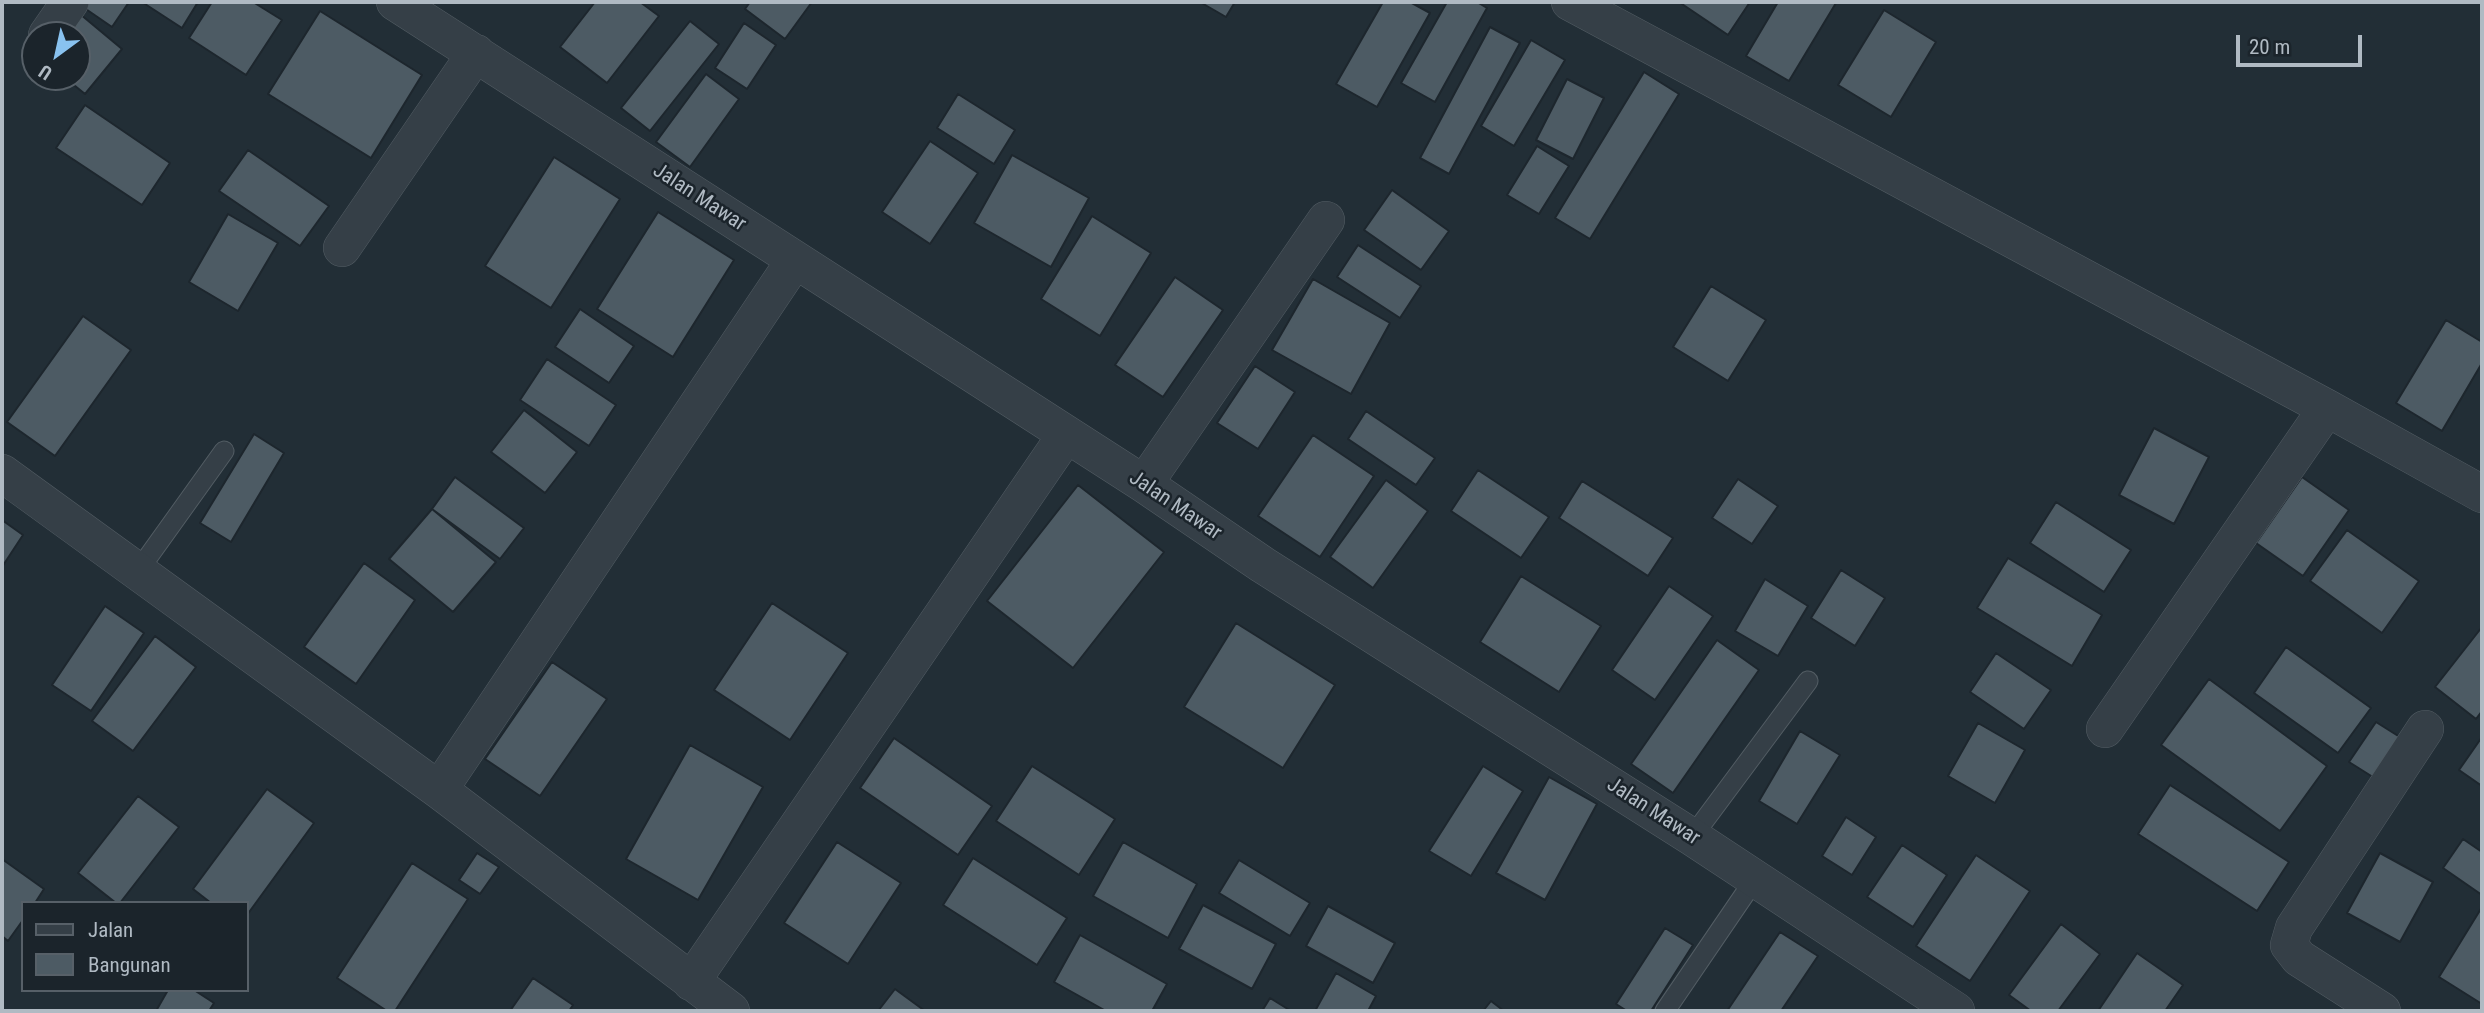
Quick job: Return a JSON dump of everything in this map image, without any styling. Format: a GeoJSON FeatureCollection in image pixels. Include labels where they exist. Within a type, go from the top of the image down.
{"type":"FeatureCollection","features":[{"type":"Feature","properties":{"kind":"street"},"geometry":{"type":"LineString","coordinates":[[56,21],[69,2]]}},
{"type":"Feature","properties":{"kind":"street","name":"Jalan Mawar"},"geometry":{"type":"LineString","coordinates":[[395,2],[1144,484],[1263,565],[1692,837],[1956,1011]]}},
{"type":"Feature","properties":{"kind":"street"},"geometry":{"type":"LineString","coordinates":[[1570,2],[2482,494]]}},
{"type":"Feature","properties":{"kind":"street"},"geometry":{"type":"LineString","coordinates":[[342,248],[475,53]]}},
{"type":"Feature","properties":{"kind":"street"},"geometry":{"type":"LineString","coordinates":[[1144,484],[1326,220]]}},
{"type":"Feature","properties":{"kind":"street"},"geometry":{"type":"LineString","coordinates":[[439,790],[795,260]]}},
{"type":"Feature","properties":{"kind":"street"},"geometry":{"type":"LineString","coordinates":[[2105,729],[2327,408]]}},
{"type":"Feature","properties":{"kind":"street"},"geometry":{"type":"LineString","coordinates":[[691,982],[1066,435]]}},
{"type":"Feature","properties":{"kind":"street"},"geometry":{"type":"LineString","coordinates":[[2,473],[439,790],[731,1011]]}},
{"type":"Feature","properties":{"kind":"street"},"geometry":{"type":"LineString","coordinates":[[2382,1011],[2298,958],[2289,945],[2294,928],[2425,729]]}},
{"type":"Feature","properties":{"kind":"lane"},"geometry":{"type":"LineString","coordinates":[[138,571],[224,451]]}},
{"type":"Feature","properties":{"kind":"lane"},"geometry":{"type":"LineString","coordinates":[[1692,837],[1808,681]]}},
{"type":"Feature","properties":{"kind":"lane"},"geometry":{"type":"LineString","coordinates":[[1665,1011],[1755,879]]}},
{"type":"Feature","properties":{"kind":"building"},"geometry":{"type":"Polygon","coordinates":[[[82,2],[129,2],[112,27],[80,5],[82,2]]]}},
{"type":"Feature","properties":{"kind":"building"},"geometry":{"type":"Polygon","coordinates":[[[142,2],[198,2],[182,28],[142,2]]]}},
{"type":"Feature","properties":{"kind":"building"},"geometry":{"type":"Polygon","coordinates":[[[212,2],[253,2],[282,20],[246,75],[189,38],[212,2]]]}},
{"type":"Feature","properties":{"kind":"building"},"geometry":{"type":"Polygon","coordinates":[[[595,2],[640,2],[659,16],[607,83],[560,47],[595,2]]]}},
{"type":"Feature","properties":{"kind":"building"},"geometry":{"type":"Polygon","coordinates":[[[750,2],[812,2],[785,39],[745,9],[750,2]]]}},
{"type":"Feature","properties":{"kind":"building"},"geometry":{"type":"Polygon","coordinates":[[[1200,2],[1235,2],[1226,17],[1200,2]]]}},
{"type":"Feature","properties":{"kind":"building"},"geometry":{"type":"Polygon","coordinates":[[[1383,2],[1410,2],[1430,13],[1377,107],[1336,84],[1383,2]]]}},
{"type":"Feature","properties":{"kind":"building"},"geometry":{"type":"Polygon","coordinates":[[[1447,2],[1477,2],[1487,8],[1435,102],[1401,83],[1447,2]]]}},
{"type":"Feature","properties":{"kind":"building"},"geometry":{"type":"Polygon","coordinates":[[[1679,2],[1750,2],[1728,35],[1679,2]]]}},
{"type":"Feature","properties":{"kind":"building"},"geometry":{"type":"Polygon","coordinates":[[[1778,2],[1836,3],[1789,81],[1746,56],[1778,2]]]}},
{"type":"Feature","properties":{"kind":"building"},"geometry":{"type":"Polygon","coordinates":[[[1884,10],[1936,42],[1891,117],[1838,85],[1884,10]]]}},
{"type":"Feature","properties":{"kind":"building"},"geometry":{"type":"Polygon","coordinates":[[[320,11],[422,75],[371,158],[268,94],[320,11]]]}},
{"type":"Feature","properties":{"kind":"building"},"geometry":{"type":"Polygon","coordinates":[[[80,14],[88,21],[74,21],[80,14]]]}},
{"type":"Feature","properties":{"kind":"building"},"geometry":{"type":"Polygon","coordinates":[[[690,21],[719,44],[650,131],[621,108],[690,21]]]}},
{"type":"Feature","properties":{"kind":"building"},"geometry":{"type":"Polygon","coordinates":[[[91,23],[122,49],[91,87],[91,23]]]}},
{"type":"Feature","properties":{"kind":"building"},"geometry":{"type":"Polygon","coordinates":[[[744,23],[776,45],[747,89],[715,68],[744,23]]]}},
{"type":"Feature","properties":{"kind":"building"},"geometry":{"type":"Polygon","coordinates":[[[1490,27],[1520,43],[1449,174],[1420,158],[1490,27]]]}},
{"type":"Feature","properties":{"kind":"building"},"geometry":{"type":"Polygon","coordinates":[[[1531,40],[1565,60],[1514,146],[1481,126],[1531,40]]]}},
{"type":"Feature","properties":{"kind":"building"},"geometry":{"type":"Polygon","coordinates":[[[1644,72],[1679,94],[1590,239],[1555,218],[1644,72]]]}},
{"type":"Feature","properties":{"kind":"building"},"geometry":{"type":"Polygon","coordinates":[[[706,74],[739,99],[690,167],[656,142],[706,74]]]}},
{"type":"Feature","properties":{"kind":"building"},"geometry":{"type":"Polygon","coordinates":[[[1567,79],[1604,98],[1573,159],[1536,140],[1567,79]]]}},
{"type":"Feature","properties":{"kind":"building"},"geometry":{"type":"Polygon","coordinates":[[[958,94],[1015,130],[994,164],[937,128],[958,94]]]}},
{"type":"Feature","properties":{"kind":"building"},"geometry":{"type":"Polygon","coordinates":[[[85,105],[170,163],[142,205],[56,148],[85,105]]]}},
{"type":"Feature","properties":{"kind":"building"},"geometry":{"type":"Polygon","coordinates":[[[930,141],[978,173],[930,244],[882,212],[930,141]]]}},
{"type":"Feature","properties":{"kind":"building"},"geometry":{"type":"Polygon","coordinates":[[[1537,146],[1569,166],[1539,214],[1507,195],[1537,146]]]}},
{"type":"Feature","properties":{"kind":"building"},"geometry":{"type":"Polygon","coordinates":[[[248,150],[329,206],[300,246],[219,191],[248,150]]]}},
{"type":"Feature","properties":{"kind":"building"},"geometry":{"type":"Polygon","coordinates":[[[1012,155],[1089,198],[1051,267],[974,223],[1012,155]]]}},
{"type":"Feature","properties":{"kind":"building"},"geometry":{"type":"Polygon","coordinates":[[[554,157],[620,199],[551,308],[485,266],[554,157]]]}},
{"type":"Feature","properties":{"kind":"building"},"geometry":{"type":"Polygon","coordinates":[[[1392,190],[1449,231],[1421,270],[1364,230],[1392,190]]]}},
{"type":"Feature","properties":{"kind":"building"},"geometry":{"type":"Polygon","coordinates":[[[658,212],[734,260],[673,357],[597,309],[658,212]]]}},
{"type":"Feature","properties":{"kind":"building"},"geometry":{"type":"Polygon","coordinates":[[[228,214],[278,243],[238,311],[189,282],[228,214]]]}},
{"type":"Feature","properties":{"kind":"building"},"geometry":{"type":"Polygon","coordinates":[[[1092,216],[1151,253],[1100,336],[1041,299],[1092,216]]]}},
{"type":"Feature","properties":{"kind":"building"},"geometry":{"type":"Polygon","coordinates":[[[1358,245],[1421,286],[1400,318],[1337,277],[1358,245]]]}},
{"type":"Feature","properties":{"kind":"building"},"geometry":{"type":"Polygon","coordinates":[[[1175,277],[1223,310],[1163,397],[1115,365],[1175,277]]]}},
{"type":"Feature","properties":{"kind":"building"},"geometry":{"type":"Polygon","coordinates":[[[1313,279],[1390,323],[1351,394],[1272,350],[1313,279]]]}},
{"type":"Feature","properties":{"kind":"building"},"geometry":{"type":"Polygon","coordinates":[[[1711,286],[1766,320],[1728,381],[1673,347],[1711,286]]]}},
{"type":"Feature","properties":{"kind":"building"},"geometry":{"type":"Polygon","coordinates":[[[580,309],[634,346],[609,383],[555,347],[580,309]]]}},
{"type":"Feature","properties":{"kind":"building"},"geometry":{"type":"Polygon","coordinates":[[[83,316],[131,350],[55,456],[7,422],[83,316]]]}},
{"type":"Feature","properties":{"kind":"building"},"geometry":{"type":"Polygon","coordinates":[[[2446,320],[2482,342],[2482,363],[2442,431],[2396,403],[2446,320]]]}},
{"type":"Feature","properties":{"kind":"building"},"geometry":{"type":"Polygon","coordinates":[[[547,359],[616,405],[589,446],[520,400],[547,359]]]}},
{"type":"Feature","properties":{"kind":"building"},"geometry":{"type":"Polygon","coordinates":[[[1255,366],[1295,392],[1258,449],[1217,423],[1255,366]]]}},
{"type":"Feature","properties":{"kind":"building"},"geometry":{"type":"Polygon","coordinates":[[[524,410],[577,452],[545,493],[491,452],[524,410]]]}},
{"type":"Feature","properties":{"kind":"building"},"geometry":{"type":"Polygon","coordinates":[[[1366,411],[1435,458],[1416,485],[1348,439],[1366,411]]]}},
{"type":"Feature","properties":{"kind":"building"},"geometry":{"type":"Polygon","coordinates":[[[2154,428],[2209,457],[2174,524],[2119,495],[2154,428]]]}},
{"type":"Feature","properties":{"kind":"building"},"geometry":{"type":"Polygon","coordinates":[[[254,434],[284,453],[231,542],[200,523],[254,434]]]}},
{"type":"Feature","properties":{"kind":"building"},"geometry":{"type":"Polygon","coordinates":[[[1313,435],[1374,476],[1320,557],[1258,516],[1313,435]]]}},
{"type":"Feature","properties":{"kind":"building"},"geometry":{"type":"Polygon","coordinates":[[[1478,470],[1549,517],[1521,558],[1451,511],[1478,470]]]}},
{"type":"Feature","properties":{"kind":"building"},"geometry":{"type":"Polygon","coordinates":[[[455,477],[524,528],[500,559],[432,509],[455,477]]]}},
{"type":"Feature","properties":{"kind":"building"},"geometry":{"type":"Polygon","coordinates":[[[2302,477],[2349,510],[2303,576],[2256,543],[2302,477]]]}},
{"type":"Feature","properties":{"kind":"building"},"geometry":{"type":"Polygon","coordinates":[[[1738,479],[1778,506],[1752,544],[1712,518],[1738,479]]]}},
{"type":"Feature","properties":{"kind":"building"},"geometry":{"type":"Polygon","coordinates":[[[1386,480],[1428,511],[1373,588],[1330,557],[1386,480]]]}},
{"type":"Feature","properties":{"kind":"building"},"geometry":{"type":"Polygon","coordinates":[[[1582,481],[1673,538],[1648,576],[1559,518],[1582,481]]]}},
{"type":"Feature","properties":{"kind":"building"},"geometry":{"type":"Polygon","coordinates":[[[1078,485],[1164,552],[1073,668],[987,601],[1078,485]]]}},
{"type":"Feature","properties":{"kind":"building"},"geometry":{"type":"Polygon","coordinates":[[[2056,502],[2131,550],[2104,592],[2030,543],[2056,502]]]}},
{"type":"Feature","properties":{"kind":"building"},"geometry":{"type":"Polygon","coordinates":[[[432,509],[496,562],[453,612],[389,559],[432,509]]]}},
{"type":"Feature","properties":{"kind":"building"},"geometry":{"type":"Polygon","coordinates":[[[2,520],[23,535],[2,567],[2,520]]]}},
{"type":"Feature","properties":{"kind":"building"},"geometry":{"type":"Polygon","coordinates":[[[2347,530],[2419,581],[2382,633],[2310,581],[2347,530]]]}},
{"type":"Feature","properties":{"kind":"building"},"geometry":{"type":"Polygon","coordinates":[[[2008,558],[2102,615],[2072,666],[1977,608],[2008,558]]]}},
{"type":"Feature","properties":{"kind":"building"},"geometry":{"type":"Polygon","coordinates":[[[364,563],[415,600],[356,684],[304,647],[364,563]]]}},
{"type":"Feature","properties":{"kind":"building"},"geometry":{"type":"Polygon","coordinates":[[[1841,570],[1885,598],[1855,646],[1811,618],[1841,570]]]}},
{"type":"Feature","properties":{"kind":"building"},"geometry":{"type":"Polygon","coordinates":[[[1521,576],[1601,626],[1559,692],[1480,642],[1521,576]]]}},
{"type":"Feature","properties":{"kind":"building"},"geometry":{"type":"Polygon","coordinates":[[[1765,579],[1808,606],[1778,656],[1735,631],[1765,579]]]}},
{"type":"Feature","properties":{"kind":"building"},"geometry":{"type":"Polygon","coordinates":[[[1669,586],[1713,616],[1655,700],[1612,670],[1669,586]]]}},
{"type":"Feature","properties":{"kind":"building"},"geometry":{"type":"Polygon","coordinates":[[[772,603],[848,653],[790,740],[714,690],[772,603]]]}},
{"type":"Feature","properties":{"kind":"building"},"geometry":{"type":"Polygon","coordinates":[[[105,606],[144,633],[91,711],[52,685],[105,606]]]}},
{"type":"Feature","properties":{"kind":"building"},"geometry":{"type":"Polygon","coordinates":[[[1236,623],[1335,685],[1283,768],[1184,707],[1236,623]]]}},
{"type":"Feature","properties":{"kind":"building"},"geometry":{"type":"Polygon","coordinates":[[[2482,627],[2482,711],[2476,719],[2435,687],[2482,627]]]}},
{"type":"Feature","properties":{"kind":"building"},"geometry":{"type":"Polygon","coordinates":[[[155,636],[196,667],[133,751],[92,721],[155,636]]]}},
{"type":"Feature","properties":{"kind":"building"},"geometry":{"type":"Polygon","coordinates":[[[1717,640],[1759,670],[1673,793],[1631,764],[1717,640]]]}},
{"type":"Feature","properties":{"kind":"building"},"geometry":{"type":"Polygon","coordinates":[[[2286,647],[2371,708],[2338,753],[2254,693],[2286,647]]]}},
{"type":"Feature","properties":{"kind":"building"},"geometry":{"type":"Polygon","coordinates":[[[1996,653],[2051,690],[2024,729],[1970,692],[1996,653]]]}},
{"type":"Feature","properties":{"kind":"building"},"geometry":{"type":"Polygon","coordinates":[[[552,662],[607,699],[540,796],[485,759],[552,662]]]}},
{"type":"Feature","properties":{"kind":"building"},"geometry":{"type":"Polygon","coordinates":[[[2209,679],[2327,766],[2280,831],[2161,745],[2209,679]]]}},
{"type":"Feature","properties":{"kind":"building"},"geometry":{"type":"Polygon","coordinates":[[[2376,722],[2403,739],[2376,779],[2349,762],[2376,722]]]}},
{"type":"Feature","properties":{"kind":"building"},"geometry":{"type":"Polygon","coordinates":[[[1978,723],[2025,750],[1995,803],[1948,776],[1978,723]]]}},
{"type":"Feature","properties":{"kind":"building"},"geometry":{"type":"Polygon","coordinates":[[[1800,731],[1840,755],[1797,824],[1759,801],[1800,731]]]}},
{"type":"Feature","properties":{"kind":"building"},"geometry":{"type":"Polygon","coordinates":[[[2482,737],[2482,786],[2459,770],[2482,737]]]}},
{"type":"Feature","properties":{"kind":"building"},"geometry":{"type":"Polygon","coordinates":[[[894,738],[992,806],[958,855],[860,788],[894,738]]]}},
{"type":"Feature","properties":{"kind":"building"},"geometry":{"type":"Polygon","coordinates":[[[690,745],[763,787],[698,900],[626,859],[690,745]]]}},
{"type":"Feature","properties":{"kind":"building"},"geometry":{"type":"Polygon","coordinates":[[[1032,766],[1115,819],[1079,875],[996,821],[1032,766]]]}},
{"type":"Feature","properties":{"kind":"building"},"geometry":{"type":"Polygon","coordinates":[[[1483,766],[1523,791],[1471,876],[1429,851],[1483,766]]]}},
{"type":"Feature","properties":{"kind":"building"},"geometry":{"type":"Polygon","coordinates":[[[1549,777],[1597,804],[1545,900],[1496,873],[1549,777]]]}},
{"type":"Feature","properties":{"kind":"building"},"geometry":{"type":"Polygon","coordinates":[[[2170,785],[2289,862],[2257,911],[2138,834],[2170,785]]]}},
{"type":"Feature","properties":{"kind":"building"},"geometry":{"type":"Polygon","coordinates":[[[267,789],[314,823],[248,914],[248,901],[208,901],[193,889],[267,789]]]}},
{"type":"Feature","properties":{"kind":"building"},"geometry":{"type":"Polygon","coordinates":[[[138,796],[179,827],[122,901],[113,901],[78,873],[138,796]]]}},
{"type":"Feature","properties":{"kind":"building"},"geometry":{"type":"Polygon","coordinates":[[[1846,817],[1876,837],[1852,875],[1822,856],[1846,817]]]}},
{"type":"Feature","properties":{"kind":"building"},"geometry":{"type":"Polygon","coordinates":[[[2463,839],[2482,852],[2482,895],[2443,868],[2463,839]]]}},
{"type":"Feature","properties":{"kind":"building"},"geometry":{"type":"Polygon","coordinates":[[[837,842],[901,883],[848,964],[784,923],[837,842]]]}},
{"type":"Feature","properties":{"kind":"building"},"geometry":{"type":"Polygon","coordinates":[[[1123,842],[1197,884],[1168,938],[1093,896],[1123,842]]]}},
{"type":"Feature","properties":{"kind":"building"},"geometry":{"type":"Polygon","coordinates":[[[1902,845],[1947,875],[1913,927],[1867,897],[1902,845]]]}},
{"type":"Feature","properties":{"kind":"building"},"geometry":{"type":"Polygon","coordinates":[[[477,853],[499,867],[480,894],[459,880],[477,853]]]}},
{"type":"Feature","properties":{"kind":"building"},"geometry":{"type":"Polygon","coordinates":[[[2380,853],[2433,882],[2400,942],[2347,913],[2380,853]]]}},
{"type":"Feature","properties":{"kind":"building"},"geometry":{"type":"Polygon","coordinates":[[[1976,855],[2030,891],[1970,981],[1916,946],[1976,855]]]}},
{"type":"Feature","properties":{"kind":"building"},"geometry":{"type":"Polygon","coordinates":[[[973,858],[1067,918],[1037,965],[943,905],[973,858]]]}},
{"type":"Feature","properties":{"kind":"building"},"geometry":{"type":"Polygon","coordinates":[[[2,859],[44,889],[36,901],[21,901],[21,923],[8,941],[2,936],[2,859]]]}},
{"type":"Feature","properties":{"kind":"building"},"geometry":{"type":"Polygon","coordinates":[[[1239,860],[1310,903],[1290,936],[1219,893],[1239,860]]]}},
{"type":"Feature","properties":{"kind":"building"},"geometry":{"type":"Polygon","coordinates":[[[412,863],[468,899],[395,1011],[387,1011],[337,978],[412,863]]]}},
{"type":"Feature","properties":{"kind":"building"},"geometry":{"type":"Polygon","coordinates":[[[1203,905],[1276,944],[1252,989],[1179,949],[1203,905]]]}},
{"type":"Feature","properties":{"kind":"building"},"geometry":{"type":"Polygon","coordinates":[[[1328,906],[1395,943],[1373,983],[1306,946],[1328,906]]]}},
{"type":"Feature","properties":{"kind":"building"},"geometry":{"type":"Polygon","coordinates":[[[2482,907],[2482,1004],[2439,977],[2482,907]]]}},
{"type":"Feature","properties":{"kind":"building"},"geometry":{"type":"Polygon","coordinates":[[[2061,924],[2100,954],[2058,1011],[2031,1011],[2009,995],[2061,924]]]}},
{"type":"Feature","properties":{"kind":"building"},"geometry":{"type":"Polygon","coordinates":[[[1665,928],[1693,945],[1651,1011],[1627,1011],[1616,1004],[1665,928]]]}},
{"type":"Feature","properties":{"kind":"building"},"geometry":{"type":"Polygon","coordinates":[[[1780,932],[1818,956],[1781,1011],[1727,1011],[1780,932]]]}},
{"type":"Feature","properties":{"kind":"building"},"geometry":{"type":"Polygon","coordinates":[[[1080,935],[1167,984],[1152,1011],[1106,1011],[1054,982],[1080,935]]]}},
{"type":"Feature","properties":{"kind":"building"},"geometry":{"type":"Polygon","coordinates":[[[2137,953],[2183,985],[2165,1011],[2098,1011],[2137,953]]]}},
{"type":"Feature","properties":{"kind":"building"},"geometry":{"type":"Polygon","coordinates":[[[1336,973],[1376,996],[1368,1011],[1315,1011],[1336,973]]]}},
{"type":"Feature","properties":{"kind":"building"},"geometry":{"type":"Polygon","coordinates":[[[533,978],[573,1005],[569,1011],[510,1011],[533,978]]]}},
{"type":"Feature","properties":{"kind":"building"},"geometry":{"type":"Polygon","coordinates":[[[895,989],[925,1011],[878,1011],[895,989]]]}},
{"type":"Feature","properties":{"kind":"building"},"geometry":{"type":"Polygon","coordinates":[[[167,992],[197,992],[214,1003],[209,1011],[156,1011],[167,992]]]}},
{"type":"Feature","properties":{"kind":"building"},"geometry":{"type":"Polygon","coordinates":[[[1270,998],[1291,1011],[1262,1011],[1270,998]]]}},
{"type":"Feature","properties":{"kind":"building"},"geometry":{"type":"Polygon","coordinates":[[[1491,1001],[1504,1011],[1483,1011],[1491,1001]]]}}]}
